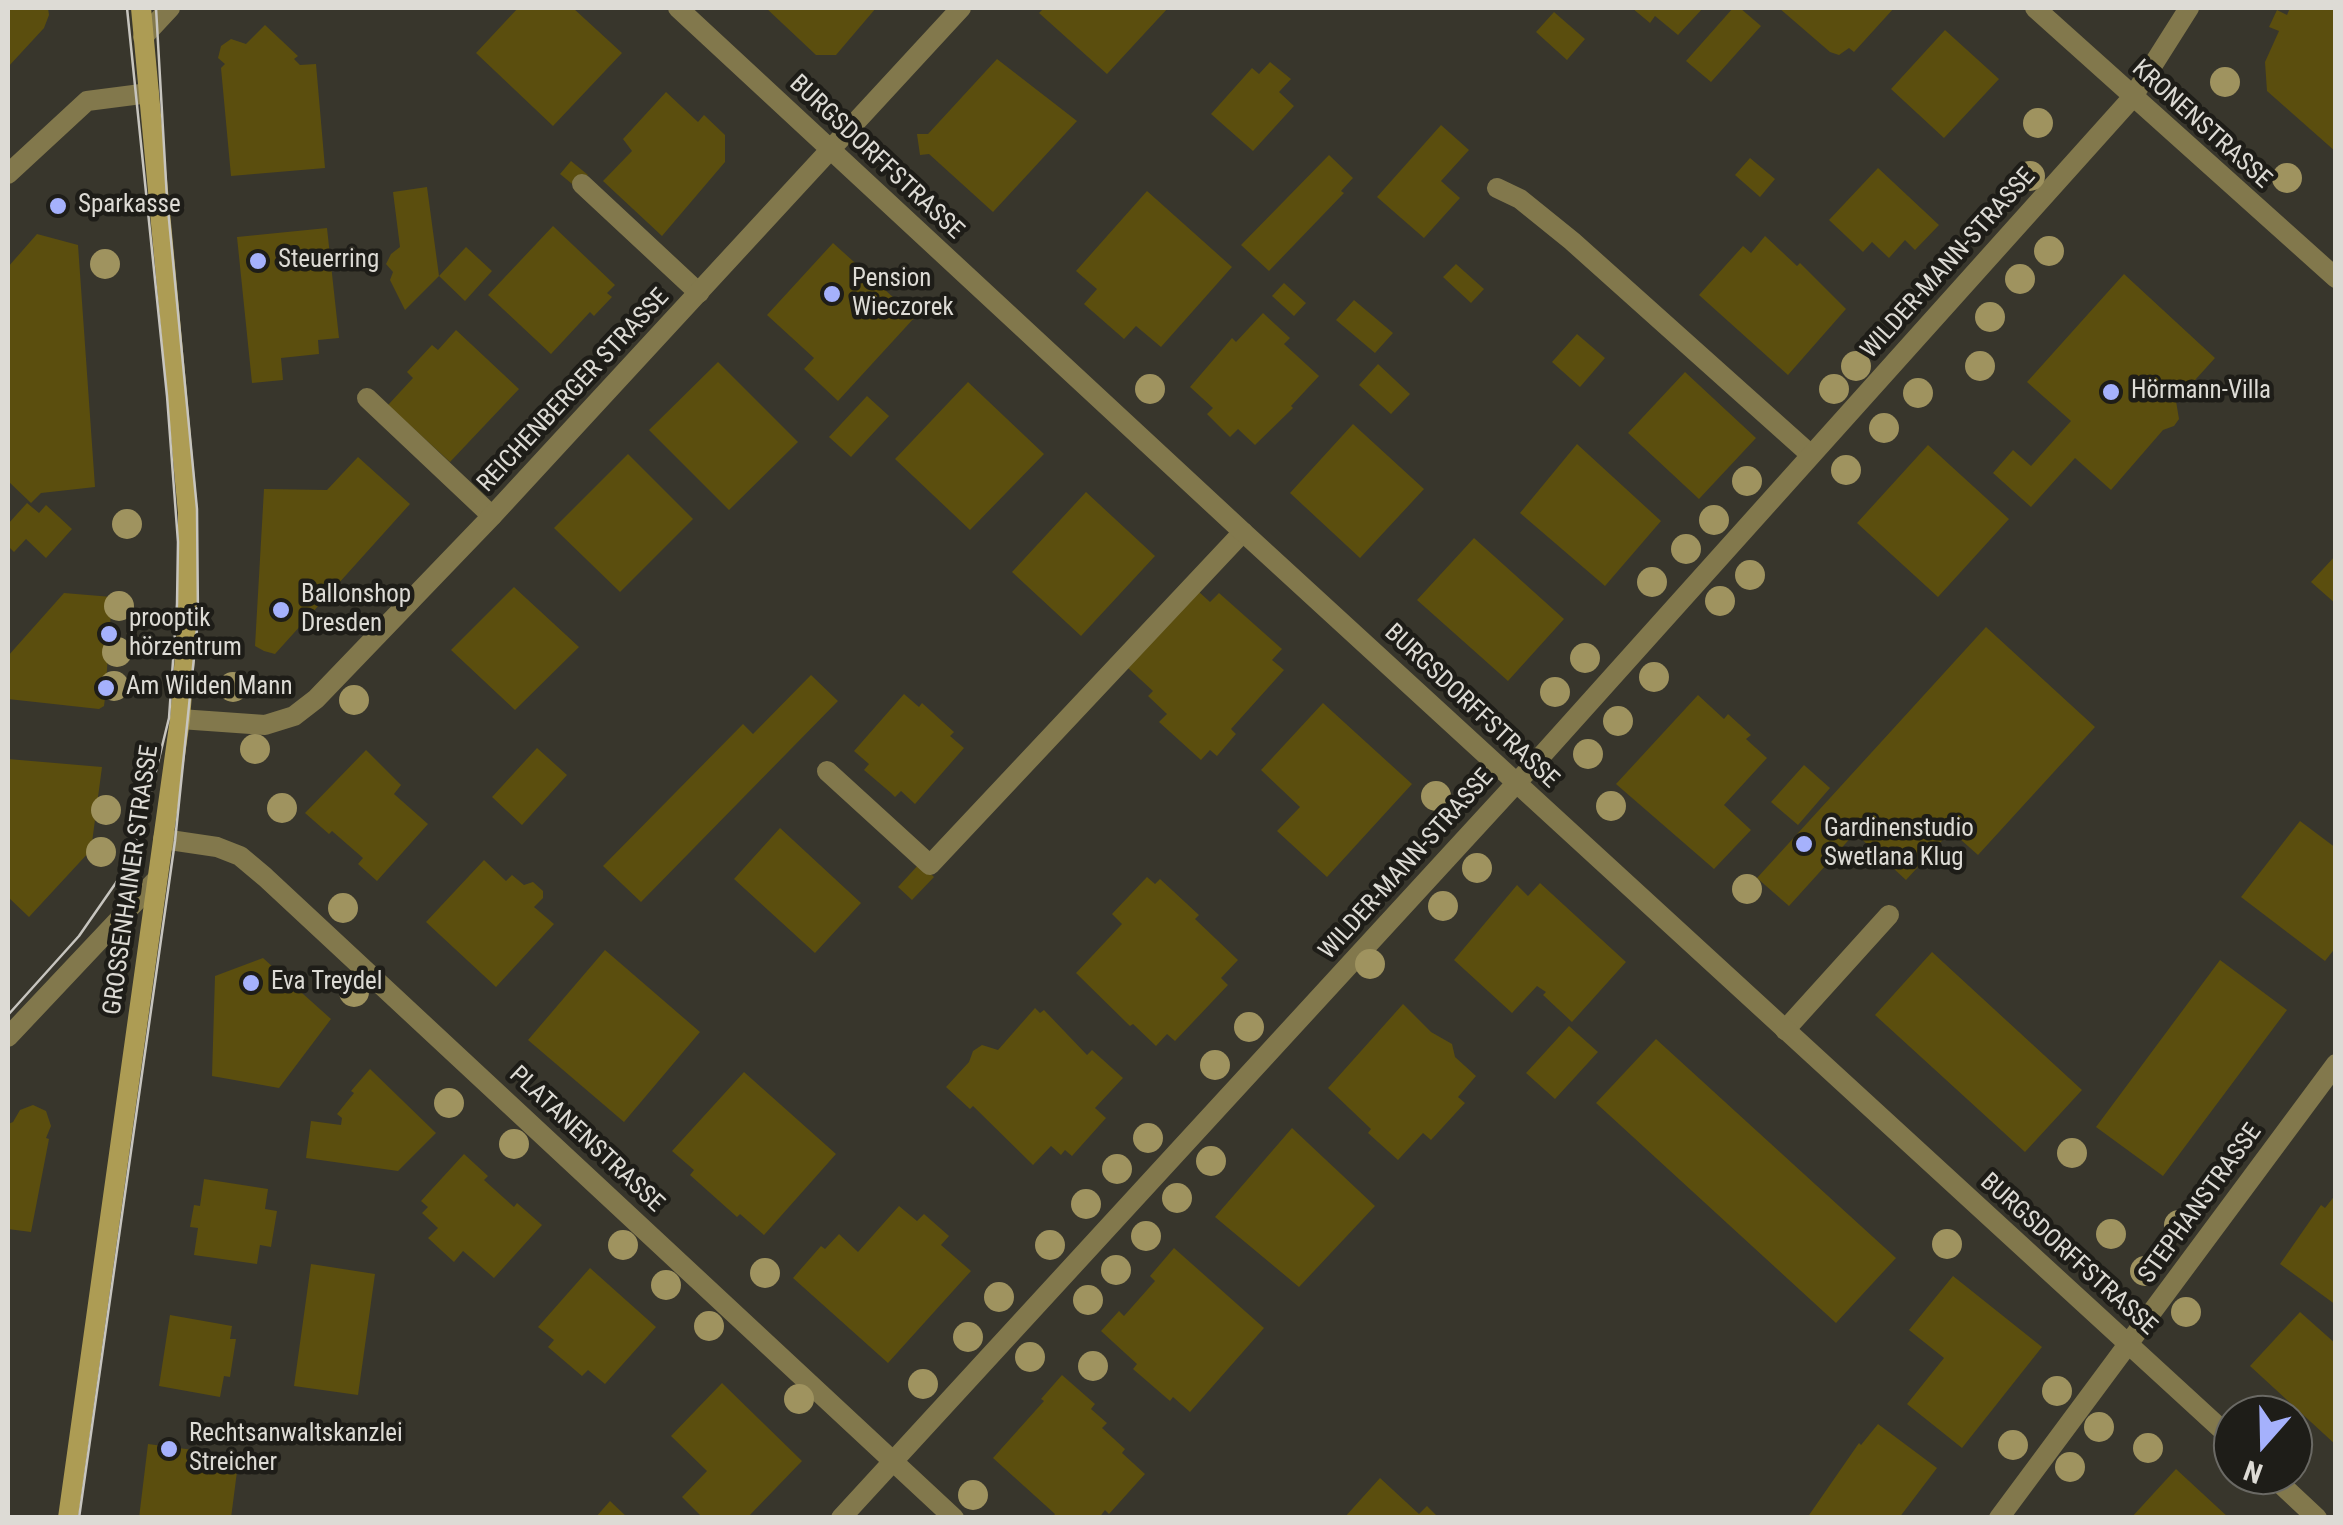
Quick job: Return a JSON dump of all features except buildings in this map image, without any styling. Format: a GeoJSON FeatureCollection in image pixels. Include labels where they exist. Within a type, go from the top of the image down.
{"type":"FeatureCollection","features":[{"type":"Feature","properties":{"kind":"main road","name":"GROSSENHAINER STRASSE"},"geometry":{"type":"LineString","coordinates":[[68,1518],[180,719],[188,617],[188,514],[141,8]]}},
{"type":"Feature","properties":{"kind":"street"},"geometry":{"type":"LineString","coordinates":[[144,37],[170,8]]}},
{"type":"Feature","properties":{"kind":"street","name":"BURGSDORFFSTRASSE"},"geometry":{"type":"LineString","coordinates":[[678,8],[2213,1422]]}},
{"type":"Feature","properties":{"kind":"street","name":"REICHENBERGER STRASSE"},"geometry":{"type":"LineString","coordinates":[[180,719],[264,725],[294,716],[316,699],[492,516],[961,8]]}},
{"type":"Feature","properties":{"kind":"street","name":"KRONENSTRASSE"},"geometry":{"type":"LineString","coordinates":[[2035,8],[2336,278]]}},
{"type":"Feature","properties":{"kind":"street","name":"WILDER-MANN-STRASSE"},"geometry":{"type":"LineString","coordinates":[[841,1518],[1517,782],[2132,98],[2189,8]]}},
{"type":"Feature","properties":{"kind":"street"},"geometry":{"type":"LineString","coordinates":[[8,174],[87,101],[149,93]]}},
{"type":"Feature","properties":{"kind":"street"},"geometry":{"type":"LineString","coordinates":[[582,184],[699,293]]}},
{"type":"Feature","properties":{"kind":"street"},"geometry":{"type":"LineString","coordinates":[[1498,188],[1520,199],[1572,240],[1811,455]]}},
{"type":"Feature","properties":{"kind":"street"},"geometry":{"type":"LineString","coordinates":[[367,398],[492,516]]}},
{"type":"Feature","properties":{"kind":"street"},"geometry":{"type":"LineString","coordinates":[[827,771],[930,865],[1243,532]]}},
{"type":"Feature","properties":{"kind":"street","name":"PLATANENSTRASSE"},"geometry":{"type":"LineString","coordinates":[[163,839],[217,846],[240,856],[265,877],[954,1518]]}},
{"type":"Feature","properties":{"kind":"street"},"geometry":{"type":"LineString","coordinates":[[8,1038],[157,880]]}},
{"type":"Feature","properties":{"kind":"street"},"geometry":{"type":"LineString","coordinates":[[1785,1030],[1889,915]]}},
{"type":"Feature","properties":{"kind":"street","name":"STEPHANSTRASSE"},"geometry":{"type":"LineString","coordinates":[[1998,1518],[2336,1064]]}},
{"type":"Feature","properties":{"kind":"street"},"geometry":{"type":"LineString","coordinates":[[2292,1495],[2317,1518]]}},
{"type":"Feature","properties":{"kind":"tram line"},"geometry":{"type":"LineString","coordinates":[[8,1015],[79,936],[120,877],[142,828],[169,718],[178,542],[127,8]]}},
{"type":"Feature","properties":{"kind":"tram line"},"geometry":{"type":"LineString","coordinates":[[79,1518],[175,841],[198,619],[197,509],[167,199],[156,8]]}},
{"type":"Feature","properties":{"kind":"place","name":"Sparkasse"},"geometry":{"type":"Point","coordinates":[58,206]}},
{"type":"Feature","properties":{"kind":"place","name":"Steuerring"},"geometry":{"type":"Point","coordinates":[258,261]}},
{"type":"Feature","properties":{"kind":"place","name":"Pension Wieczorek"},"geometry":{"type":"Point","coordinates":[832,294]}},
{"type":"Feature","properties":{"kind":"place","name":"Hörmann-Villa"},"geometry":{"type":"Point","coordinates":[2111,392]}},
{"type":"Feature","properties":{"kind":"place","name":"Ballonshop Dresden"},"geometry":{"type":"Point","coordinates":[281,610]}},
{"type":"Feature","properties":{"kind":"place","name":"prooptik hörzentrum"},"geometry":{"type":"Point","coordinates":[109,634]}},
{"type":"Feature","properties":{"kind":"place","name":"Am Wilden Mann"},"geometry":{"type":"Point","coordinates":[106,688]}},
{"type":"Feature","properties":{"kind":"place","name":"Gardinenstudio Swetlana Klug"},"geometry":{"type":"Point","coordinates":[1804,844]}},
{"type":"Feature","properties":{"kind":"place","name":"Eva Treydel"},"geometry":{"type":"Point","coordinates":[251,983]}},
{"type":"Feature","properties":{"kind":"place","name":"Rechtsanwaltskanzlei Streicher"},"geometry":{"type":"Point","coordinates":[169,1449]}}]}
